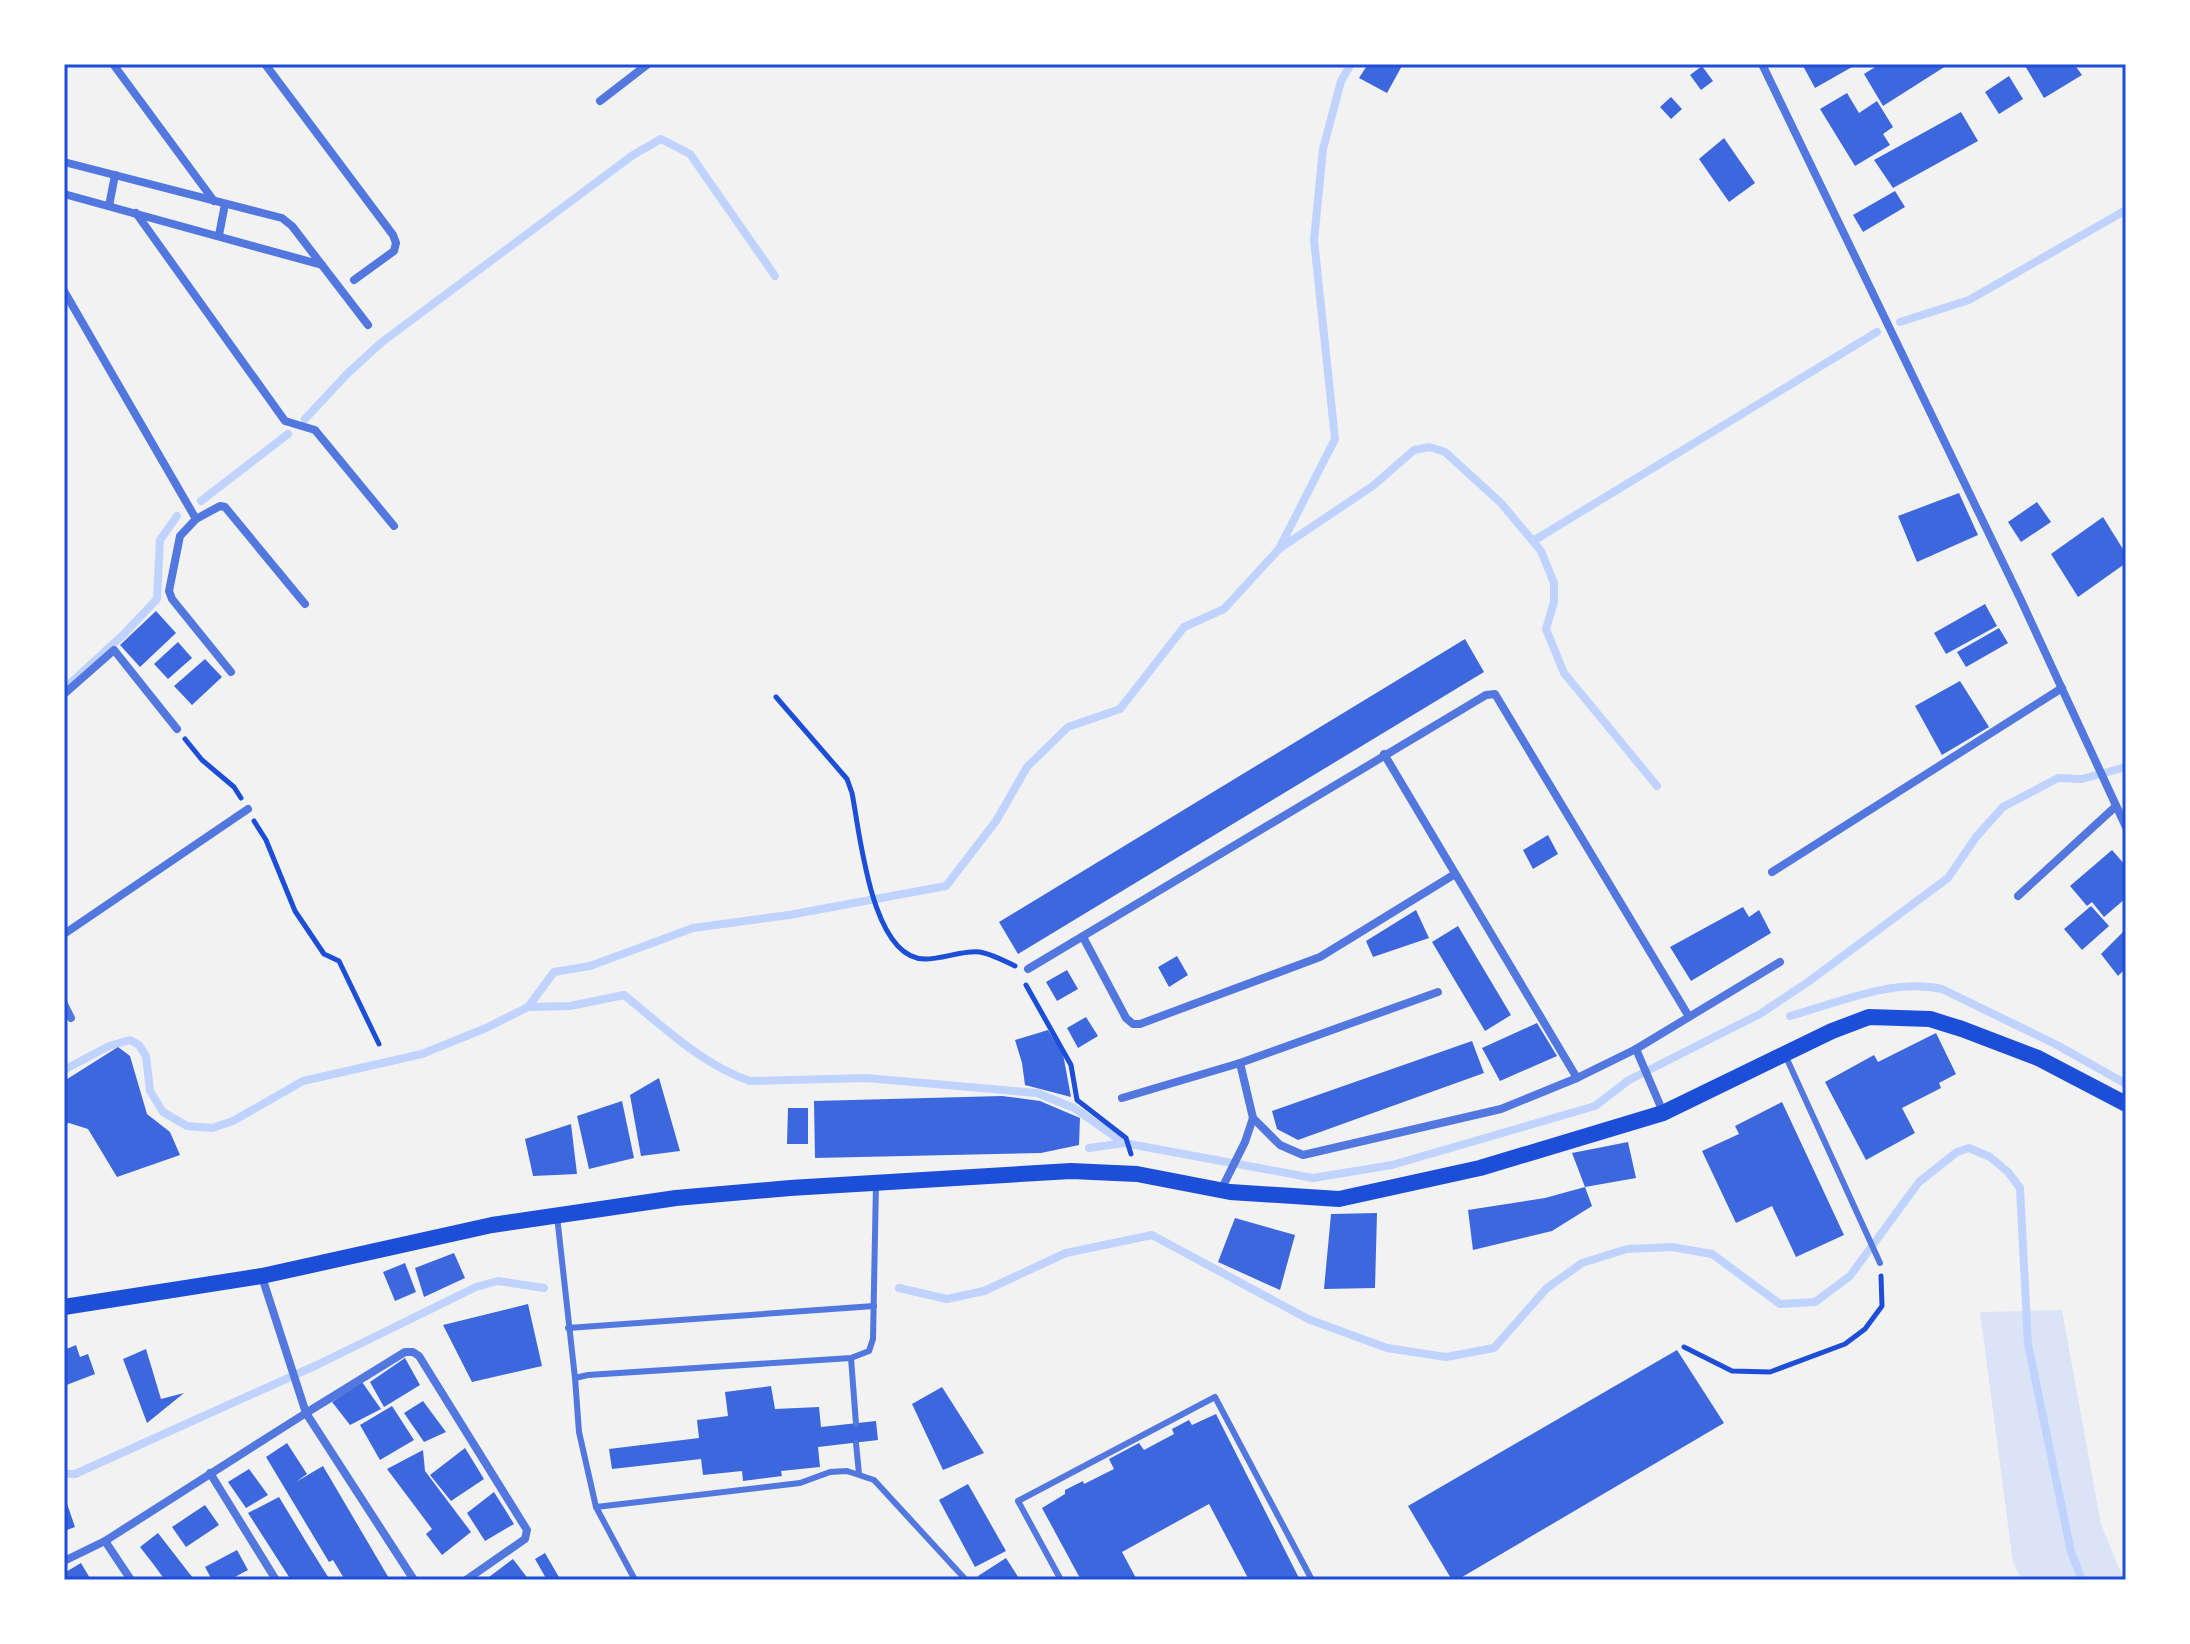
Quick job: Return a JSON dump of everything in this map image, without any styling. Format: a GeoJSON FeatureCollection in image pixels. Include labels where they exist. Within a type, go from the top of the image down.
{"type":"FeatureCollection","features":[{"type":"Feature","properties":{"kind":"main road"},"geometry":{"type":"LineString","coordinates":[[64,1307],[262,1276],[492,1225],[676,1198],[876,1182],[1107,1171],[1220,1191],[1339,1199],[1494,1164],[1663,1113],[1832,1031],[1869,1017],[1930,1019],[1962,1029],[2038,1058],[2126,1104]]}},
{"type":"Feature","properties":{"kind":"street"},"geometry":{"type":"LineString","coordinates":[[113,64],[214,201]]}},
{"type":"Feature","properties":{"kind":"street"},"geometry":{"type":"LineString","coordinates":[[265,64],[393,235],[396,243],[394,251],[354,280]]}},
{"type":"Feature","properties":{"kind":"street"},"geometry":{"type":"LineString","coordinates":[[600,101],[648,64]]}},
{"type":"Feature","properties":{"kind":"street"},"geometry":{"type":"LineString","coordinates":[[1762,64],[2126,827]]}},
{"type":"Feature","properties":{"kind":"street"},"geometry":{"type":"LineString","coordinates":[[64,162],[282,218],[292,226],[368,325]]}},
{"type":"Feature","properties":{"kind":"street"},"geometry":{"type":"LineString","coordinates":[[109,206],[115,175]]}},
{"type":"Feature","properties":{"kind":"street"},"geometry":{"type":"LineString","coordinates":[[64,194],[323,265]]}},
{"type":"Feature","properties":{"kind":"street"},"geometry":{"type":"LineString","coordinates":[[219,235],[225,204]]}},
{"type":"Feature","properties":{"kind":"street"},"geometry":{"type":"LineString","coordinates":[[136,213],[285,421],[315,430],[394,526]]}},
{"type":"Feature","properties":{"kind":"street"},"geometry":{"type":"LineString","coordinates":[[64,291],[196,519]]}},
{"type":"Feature","properties":{"kind":"street"},"geometry":{"type":"LineString","coordinates":[[231,672],[172,599],[169,591],[180,536],[196,519],[220,506],[229,511],[305,604]]}},
{"type":"Feature","properties":{"kind":"street"},"geometry":{"type":"LineString","coordinates":[[64,694],[114,650],[177,729]]}},
{"type":"Feature","properties":{"kind":"street"},"geometry":{"type":"LineString","coordinates":[[1772,872],[2062,688]]}},
{"type":"Feature","properties":{"kind":"street"},"geometry":{"type":"LineString","coordinates":[[1028,969],[1384,754],[1486,695],[1495,694],[1688,1015]]}},
{"type":"Feature","properties":{"kind":"street"},"geometry":{"type":"LineString","coordinates":[[1384,754],[1577,1078]]}},
{"type":"Feature","properties":{"kind":"street"},"geometry":{"type":"LineString","coordinates":[[2018,896],[2115,807]]}},
{"type":"Feature","properties":{"kind":"street"},"geometry":{"type":"LineString","coordinates":[[64,934],[248,809]]}},
{"type":"Feature","properties":{"kind":"street"},"geometry":{"type":"LineString","coordinates":[[1083,937],[1126,1018],[1133,1024],[1140,1024],[1320,957],[1455,874]]}},
{"type":"Feature","properties":{"kind":"street"},"geometry":{"type":"LineString","coordinates":[[1240,1063],[1253,1118],[1280,1145],[1303,1155],[1501,1109],[1577,1078],[1636,1049],[1780,962]]}},
{"type":"Feature","properties":{"kind":"street"},"geometry":{"type":"LineString","coordinates":[[1122,1098],[1240,1063],[1438,992]]}},
{"type":"Feature","properties":{"kind":"street"},"geometry":{"type":"LineString","coordinates":[[64,1004],[71,1018]]}},
{"type":"Feature","properties":{"kind":"street"},"geometry":{"type":"LineString","coordinates":[[1636,1049],[1663,1113]]}},
{"type":"Feature","properties":{"kind":"street"},"geometry":{"type":"LineString","coordinates":[[1220,1191],[1245,1142],[1253,1118]]}},
{"type":"Feature","properties":{"kind":"street"},"geometry":{"type":"LineString","coordinates":[[262,1276],[306,1413],[414,1580]]}},
{"type":"Feature","properties":{"kind":"street"},"geometry":{"type":"LineString","coordinates":[[64,1561],[105,1541],[405,1352],[413,1352],[419,1356],[527,1530],[525,1539],[466,1580]]}},
{"type":"Feature","properties":{"kind":"street"},"geometry":{"type":"LineString","coordinates":[[210,1473],[276,1580]]}},
{"type":"Feature","properties":{"kind":"street"},"geometry":{"type":"LineString","coordinates":[[105,1541],[131,1580]]}},
{"type":"Feature","properties":{"kind":"lane"},"geometry":{"type":"LineString","coordinates":[[1784,1054],[1880,1263]]}},
{"type":"Feature","properties":{"kind":"lane"},"geometry":{"type":"LineString","coordinates":[[575,1378],[851,1358],[869,1351],[873,1339],[876,1182]]}},
{"type":"Feature","properties":{"kind":"lane"},"geometry":{"type":"LineString","coordinates":[[557,1216],[579,1432],[596,1507],[635,1580]]}},
{"type":"Feature","properties":{"kind":"lane"},"geometry":{"type":"LineString","coordinates":[[568,1328],[874,1306]]}},
{"type":"Feature","properties":{"kind":"lane"},"geometry":{"type":"LineString","coordinates":[[851,1358],[856,1424]]}},
{"type":"Feature","properties":{"kind":"lane"},"geometry":{"type":"LineString","coordinates":[[1061,1580],[1018,1501],[1215,1397],[1312,1580]]}},
{"type":"Feature","properties":{"kind":"lane"},"geometry":{"type":"LineString","coordinates":[[856,1443],[859,1474]]}},
{"type":"Feature","properties":{"kind":"lane"},"geometry":{"type":"LineString","coordinates":[[596,1507],[800,1483],[830,1472],[847,1471],[874,1480],[966,1580]]}},
{"type":"Feature","properties":{"kind":"path"},"geometry":{"type":"LineString","coordinates":[[776,697],[847,779],[875,904],[891,941],[922,959],[980,952],[1014,965],[1071,1065],[1077,1100],[1126,1138],[1132,1156]]}},
{"type":"Feature","properties":{"kind":"path"},"geometry":{"type":"LineString","coordinates":[[177,729],[202,760],[234,787],[266,840],[295,911],[324,954],[339,961],[379,1044]]}},
{"type":"Feature","properties":{"kind":"path"},"geometry":{"type":"LineString","coordinates":[[1684,1347],[1732,1371],[1770,1372],[1845,1344],[1865,1329],[1882,1306],[1880,1263]]}},
{"type":"Feature","properties":{"kind":"shaded area"},"geometry":{"type":"Polygon","coordinates":[[[2062,1310],[2101,1524],[2124,1580],[2022,1580],[2013,1563],[1980,1312],[2062,1310]]]}},
{"type":"Feature","properties":{"kind":"building"},"geometry":{"type":"Polygon","coordinates":[[[1368,64],[1403,64],[1387,93],[1359,78],[1368,64]]]}},
{"type":"Feature","properties":{"kind":"building"},"geometry":{"type":"Polygon","coordinates":[[[1802,64],[1849,64],[1852,67],[1815,88],[1802,64]]]}},
{"type":"Feature","properties":{"kind":"building"},"geometry":{"type":"Polygon","coordinates":[[[1880,64],[1949,64],[1883,106],[1864,74],[1880,64]]]}},
{"type":"Feature","properties":{"kind":"building"},"geometry":{"type":"Polygon","coordinates":[[[2024,64],[2074,64],[2082,75],[2044,98],[2024,64]]]}},
{"type":"Feature","properties":{"kind":"building"},"geometry":{"type":"Polygon","coordinates":[[[1702,66],[1713,81],[1701,90],[1690,75],[1702,66]]]}},
{"type":"Feature","properties":{"kind":"building"},"geometry":{"type":"Polygon","coordinates":[[[2009,76],[2023,99],[1999,114],[1985,92],[2009,76]]]}},
{"type":"Feature","properties":{"kind":"building"},"geometry":{"type":"Polygon","coordinates":[[[1847,93],[1859,113],[1877,101],[1893,127],[1883,134],[1890,145],[1855,166],[1820,109],[1847,93]]]}},
{"type":"Feature","properties":{"kind":"building"},"geometry":{"type":"Polygon","coordinates":[[[1671,97],[1682,109],[1671,119],[1660,107],[1671,97]]]}},
{"type":"Feature","properties":{"kind":"building"},"geometry":{"type":"Polygon","coordinates":[[[1961,112],[1978,141],[1893,188],[1874,160],[1961,112]]]}},
{"type":"Feature","properties":{"kind":"building"},"geometry":{"type":"Polygon","coordinates":[[[1724,138],[1755,183],[1729,202],[1699,159],[1724,138]]]}},
{"type":"Feature","properties":{"kind":"building"},"geometry":{"type":"Polygon","coordinates":[[[1895,191],[1905,207],[1863,232],[1853,215],[1895,191]]]}},
{"type":"Feature","properties":{"kind":"building"},"geometry":{"type":"Polygon","coordinates":[[[1959,493],[1978,535],[1917,562],[1898,516],[1959,493]]]}},
{"type":"Feature","properties":{"kind":"building"},"geometry":{"type":"Polygon","coordinates":[[[2037,502],[2051,522],[2021,542],[2008,522],[2037,502]]]}},
{"type":"Feature","properties":{"kind":"building"},"geometry":{"type":"Polygon","coordinates":[[[2103,517],[2126,554],[2126,563],[2078,597],[2051,554],[2103,517]]]}},
{"type":"Feature","properties":{"kind":"building"},"geometry":{"type":"Polygon","coordinates":[[[1985,604],[1997,626],[1946,654],[1934,633],[1985,604]]]}},
{"type":"Feature","properties":{"kind":"building"},"geometry":{"type":"Polygon","coordinates":[[[156,611],[176,633],[140,667],[120,645],[156,611]]]}},
{"type":"Feature","properties":{"kind":"building"},"geometry":{"type":"Polygon","coordinates":[[[1999,628],[2008,643],[1966,667],[1957,652],[1999,628]]]}},
{"type":"Feature","properties":{"kind":"building"},"geometry":{"type":"Polygon","coordinates":[[[1465,639],[1484,672],[1018,954],[999,922],[1465,639]]]}},
{"type":"Feature","properties":{"kind":"building"},"geometry":{"type":"Polygon","coordinates":[[[178,642],[192,658],[168,679],[154,664],[178,642]]]}},
{"type":"Feature","properties":{"kind":"building"},"geometry":{"type":"Polygon","coordinates":[[[205,659],[222,677],[192,705],[174,686],[205,659]]]}},
{"type":"Feature","properties":{"kind":"building"},"geometry":{"type":"Polygon","coordinates":[[[1960,681],[1989,727],[1942,755],[1915,706],[1960,681]]]}},
{"type":"Feature","properties":{"kind":"building"},"geometry":{"type":"Polygon","coordinates":[[[1548,835],[1558,854],[1533,869],[1523,850],[1548,835]]]}},
{"type":"Feature","properties":{"kind":"building"},"geometry":{"type":"Polygon","coordinates":[[[2112,850],[2126,866],[2126,898],[2104,917],[2092,902],[2087,906],[2070,886],[2112,850]]]}},
{"type":"Feature","properties":{"kind":"building"},"geometry":{"type":"Polygon","coordinates":[[[2091,906],[2109,926],[2082,950],[2064,929],[2091,906]]]}},
{"type":"Feature","properties":{"kind":"building"},"geometry":{"type":"Polygon","coordinates":[[[1743,907],[1749,917],[1759,910],[1771,933],[1691,981],[1670,947],[1743,907]]]}},
{"type":"Feature","properties":{"kind":"building"},"geometry":{"type":"Polygon","coordinates":[[[1416,910],[1429,938],[1373,957],[1366,941],[1416,910]]]}},
{"type":"Feature","properties":{"kind":"building"},"geometry":{"type":"Polygon","coordinates":[[[1458,926],[1511,1015],[1485,1031],[1432,942],[1458,926]]]}},
{"type":"Feature","properties":{"kind":"building"},"geometry":{"type":"Polygon","coordinates":[[[2126,929],[2126,968],[2118,976],[2101,954],[2126,929]]]}},
{"type":"Feature","properties":{"kind":"building"},"geometry":{"type":"Polygon","coordinates":[[[1177,956],[1188,975],[1169,987],[1158,967],[1177,956]]]}},
{"type":"Feature","properties":{"kind":"building"},"geometry":{"type":"Polygon","coordinates":[[[1067,970],[1078,989],[1057,1001],[1046,982],[1067,970]]]}},
{"type":"Feature","properties":{"kind":"building"},"geometry":{"type":"Polygon","coordinates":[[[1086,1017],[1098,1036],[1078,1048],[1067,1028],[1086,1017]]]}},
{"type":"Feature","properties":{"kind":"building"},"geometry":{"type":"Polygon","coordinates":[[[1537,1023],[1557,1056],[1500,1081],[1482,1048],[1537,1023]]]}},
{"type":"Feature","properties":{"kind":"building"},"geometry":{"type":"Polygon","coordinates":[[[1048,1030],[1063,1054],[1071,1097],[1025,1085],[1015,1040],[1048,1030]]]}},
{"type":"Feature","properties":{"kind":"building"},"geometry":{"type":"Polygon","coordinates":[[[1936,1033],[1956,1074],[1939,1083],[1941,1088],[1902,1108],[1915,1133],[1866,1160],[1825,1082],[1874,1055],[1878,1062],[1936,1033]]]}},
{"type":"Feature","properties":{"kind":"building"},"geometry":{"type":"Polygon","coordinates":[[[1472,1041],[1484,1073],[1298,1140],[1277,1129],[1272,1111],[1472,1041]]]}},
{"type":"Feature","properties":{"kind":"building"},"geometry":{"type":"Polygon","coordinates":[[[118,1047],[130,1056],[147,1114],[170,1132],[180,1155],[117,1177],[88,1129],[64,1124],[64,1081],[118,1047]]]}},
{"type":"Feature","properties":{"kind":"building"},"geometry":{"type":"Polygon","coordinates":[[[659,1078],[680,1151],[641,1156],[630,1095],[659,1078]]]}},
{"type":"Feature","properties":{"kind":"building"},"geometry":{"type":"Polygon","coordinates":[[[1002,1096],[1040,1101],[1080,1118],[1079,1145],[1041,1153],[815,1158],[814,1101],[1002,1096]]]}},
{"type":"Feature","properties":{"kind":"building"},"geometry":{"type":"Polygon","coordinates":[[[622,1101],[634,1158],[589,1169],[577,1116],[622,1101]]]}},
{"type":"Feature","properties":{"kind":"building"},"geometry":{"type":"Polygon","coordinates":[[[1782,1102],[1844,1235],[1796,1257],[1772,1206],[1736,1223],[1702,1151],[1739,1134],[1735,1126],[1782,1102]]]}},
{"type":"Feature","properties":{"kind":"building"},"geometry":{"type":"Polygon","coordinates":[[[788,1108],[808,1108],[808,1144],[787,1144],[788,1108]]]}},
{"type":"Feature","properties":{"kind":"building"},"geometry":{"type":"Polygon","coordinates":[[[571,1124],[577,1174],[533,1176],[525,1139],[571,1124]]]}},
{"type":"Feature","properties":{"kind":"building"},"geometry":{"type":"Polygon","coordinates":[[[1628,1142],[1636,1178],[1585,1187],[1572,1153],[1628,1142]]]}},
{"type":"Feature","properties":{"kind":"building"},"geometry":{"type":"Polygon","coordinates":[[[1585,1187],[1592,1206],[1552,1231],[1473,1250],[1468,1210],[1545,1198],[1585,1187]]]}},
{"type":"Feature","properties":{"kind":"building"},"geometry":{"type":"Polygon","coordinates":[[[1377,1213],[1375,1288],[1324,1289],[1331,1214],[1377,1213]]]}},
{"type":"Feature","properties":{"kind":"building"},"geometry":{"type":"Polygon","coordinates":[[[1235,1218],[1295,1235],[1280,1290],[1218,1262],[1235,1218]]]}},
{"type":"Feature","properties":{"kind":"building"},"geometry":{"type":"Polygon","coordinates":[[[454,1253],[465,1278],[424,1297],[415,1268],[454,1253]]]}},
{"type":"Feature","properties":{"kind":"building"},"geometry":{"type":"Polygon","coordinates":[[[405,1263],[416,1292],[395,1301],[383,1272],[405,1263]]]}},
{"type":"Feature","properties":{"kind":"building"},"geometry":{"type":"Polygon","coordinates":[[[528,1304],[542,1366],[472,1382],[443,1325],[528,1304]]]}},
{"type":"Feature","properties":{"kind":"building"},"geometry":{"type":"Polygon","coordinates":[[[76,1345],[80,1357],[88,1354],[95,1374],[64,1386],[64,1350],[76,1345]]]}},
{"type":"Feature","properties":{"kind":"building"},"geometry":{"type":"Polygon","coordinates":[[[146,1349],[161,1399],[184,1393],[147,1423],[123,1359],[146,1349]]]}},
{"type":"Feature","properties":{"kind":"building"},"geometry":{"type":"Polygon","coordinates":[[[1677,1350],[1724,1423],[1457,1580],[1452,1580],[1408,1506],[1677,1350]]]}},
{"type":"Feature","properties":{"kind":"building"},"geometry":{"type":"Polygon","coordinates":[[[405,1358],[420,1385],[384,1407],[370,1382],[405,1358]]]}},
{"type":"Feature","properties":{"kind":"building"},"geometry":{"type":"Polygon","coordinates":[[[362,1382],[381,1409],[350,1425],[332,1402],[362,1382]]]}},
{"type":"Feature","properties":{"kind":"building"},"geometry":{"type":"Polygon","coordinates":[[[771,1386],[775,1409],[819,1407],[821,1427],[876,1421],[878,1440],[818,1447],[820,1467],[781,1471],[782,1476],[743,1481],[742,1471],[703,1475],[701,1459],[612,1469],[609,1449],[699,1438],[697,1420],[728,1416],[725,1392],[771,1386]]]}},
{"type":"Feature","properties":{"kind":"building"},"geometry":{"type":"Polygon","coordinates":[[[942,1387],[984,1453],[943,1470],[912,1404],[942,1387]]]}},
{"type":"Feature","properties":{"kind":"building"},"geometry":{"type":"Polygon","coordinates":[[[423,1401],[446,1432],[424,1442],[404,1413],[423,1401]]]}},
{"type":"Feature","properties":{"kind":"building"},"geometry":{"type":"Polygon","coordinates":[[[392,1406],[414,1440],[380,1460],[360,1425],[392,1406]]]}},
{"type":"Feature","properties":{"kind":"building"},"geometry":{"type":"Polygon","coordinates":[[[1216,1414],[1300,1580],[1249,1580],[1209,1504],[1122,1552],[1137,1580],[1081,1580],[1042,1508],[1065,1494],[1065,1490],[1114,1469],[1109,1459],[1139,1443],[1144,1450],[1174,1434],[1172,1429],[1189,1420],[1192,1425],[1216,1414]]]}},
{"type":"Feature","properties":{"kind":"building"},"geometry":{"type":"Polygon","coordinates":[[[287,1443],[307,1474],[296,1482],[323,1466],[390,1580],[345,1580],[333,1560],[329,1562],[266,1457],[287,1443]]]}},
{"type":"Feature","properties":{"kind":"building"},"geometry":{"type":"Polygon","coordinates":[[[465,1448],[484,1479],[451,1501],[430,1475],[465,1448]]]}},
{"type":"Feature","properties":{"kind":"building"},"geometry":{"type":"Polygon","coordinates":[[[423,1450],[425,1471],[471,1532],[442,1555],[426,1534],[432,1529],[387,1469],[423,1450]]]}},
{"type":"Feature","properties":{"kind":"building"},"geometry":{"type":"Polygon","coordinates":[[[249,1469],[268,1495],[246,1508],[228,1482],[249,1469]]]}},
{"type":"Feature","properties":{"kind":"building"},"geometry":{"type":"Polygon","coordinates":[[[968,1484],[1006,1551],[975,1567],[939,1500],[968,1484]]]}},
{"type":"Feature","properties":{"kind":"building"},"geometry":{"type":"Polygon","coordinates":[[[494,1492],[514,1524],[485,1541],[467,1513],[494,1492]]]}},
{"type":"Feature","properties":{"kind":"building"},"geometry":{"type":"Polygon","coordinates":[[[64,1495],[75,1527],[64,1531],[64,1495]]]}},
{"type":"Feature","properties":{"kind":"building"},"geometry":{"type":"Polygon","coordinates":[[[279,1497],[330,1580],[291,1580],[248,1513],[279,1497]]]}},
{"type":"Feature","properties":{"kind":"building"},"geometry":{"type":"Polygon","coordinates":[[[205,1505],[219,1525],[186,1547],[172,1527],[205,1505]]]}},
{"type":"Feature","properties":{"kind":"building"},"geometry":{"type":"Polygon","coordinates":[[[158,1533],[195,1580],[165,1580],[140,1547],[158,1533]]]}},
{"type":"Feature","properties":{"kind":"building"},"geometry":{"type":"Polygon","coordinates":[[[237,1550],[248,1570],[229,1580],[212,1580],[205,1567],[237,1550]]]}},
{"type":"Feature","properties":{"kind":"building"},"geometry":{"type":"Polygon","coordinates":[[[545,1553],[560,1579],[547,1580],[535,1559],[545,1553]]]}},
{"type":"Feature","properties":{"kind":"building"},"geometry":{"type":"Polygon","coordinates":[[[1006,1558],[1020,1580],[980,1580],[978,1576],[1006,1558]]]}},
{"type":"Feature","properties":{"kind":"building"},"geometry":{"type":"Polygon","coordinates":[[[513,1559],[529,1580],[485,1580],[513,1559]]]}},
{"type":"Feature","properties":{"kind":"building"},"geometry":{"type":"Polygon","coordinates":[[[81,1563],[91,1580],[64,1580],[64,1573],[81,1563]]]}},
{"type":"Feature","properties":{"kind":"waterway"},"geometry":{"type":"LineString","coordinates":[[1279,549],[1335,439],[1314,240],[1323,149],[1341,81],[1351,64]]}},
{"type":"Feature","properties":{"kind":"waterway"},"geometry":{"type":"LineString","coordinates":[[305,419],[382,342],[633,155],[661,139],[690,154],[775,276]]}},
{"type":"Feature","properties":{"kind":"waterway"},"geometry":{"type":"LineString","coordinates":[[1900,322],[1969,300],[2126,210]]}},
{"type":"Feature","properties":{"kind":"waterway"},"geometry":{"type":"LineString","coordinates":[[1533,541],[1877,332]]}},
{"type":"Feature","properties":{"kind":"waterway"},"geometry":{"type":"LineString","coordinates":[[201,501],[288,434]]}},
{"type":"Feature","properties":{"kind":"waterway"},"geometry":{"type":"LineString","coordinates":[[528,1007],[554,972],[590,966],[693,928],[789,915],[946,886],[996,821],[1027,767],[1068,727],[1120,709],[1184,627],[1224,609],[1279,549],[1374,485],[1414,450],[1430,447],[1445,452],[1501,503],[1541,551],[1554,583],[1554,602],[1546,629],[1564,673],[1657,786]]}},
{"type":"Feature","properties":{"kind":"waterway"},"geometry":{"type":"LineString","coordinates":[[64,689],[157,599],[160,540],[177,516]]}},
{"type":"Feature","properties":{"kind":"waterway"},"geometry":{"type":"LineString","coordinates":[[64,1070],[109,1046],[130,1040],[139,1045],[146,1056],[150,1091],[163,1112],[187,1126],[212,1128],[233,1121],[303,1081],[422,1054],[528,1007],[570,1006],[624,995],[699,1055],[750,1081],[866,1078],[1037,1093],[1074,1108],[1124,1143],[1313,1178],[1392,1165],[1595,1106],[1629,1080],[1760,1014],[1808,982],[1948,878],[1976,837],[2003,807],[2058,778],[2082,779],[2126,767]]}},
{"type":"Feature","properties":{"kind":"waterway"},"geometry":{"type":"LineString","coordinates":[[1790,1016],[1885,989],[1923,986],[1942,989],[2057,1045],[2126,1084]]}},
{"type":"Feature","properties":{"kind":"waterway"},"geometry":{"type":"LineString","coordinates":[[1089,1148],[1124,1143]]}},
{"type":"Feature","properties":{"kind":"waterway"},"geometry":{"type":"LineString","coordinates":[[899,1288],[947,1299],[984,1291],[1066,1253],[1152,1235],[1308,1319],[1387,1348],[1446,1357],[1494,1348],[1547,1288],[1582,1263],[1627,1249],[1672,1247],[1712,1254],[1780,1304],[1815,1302],[1850,1276],[1919,1182],[1957,1152],[1969,1148],[1990,1157],[2008,1172],[2020,1188],[2028,1344],[2071,1552],[2082,1580]]}},
{"type":"Feature","properties":{"kind":"waterway"},"geometry":{"type":"LineString","coordinates":[[64,1474],[75,1474],[317,1365],[476,1287],[498,1281],[544,1288]]}}]}
